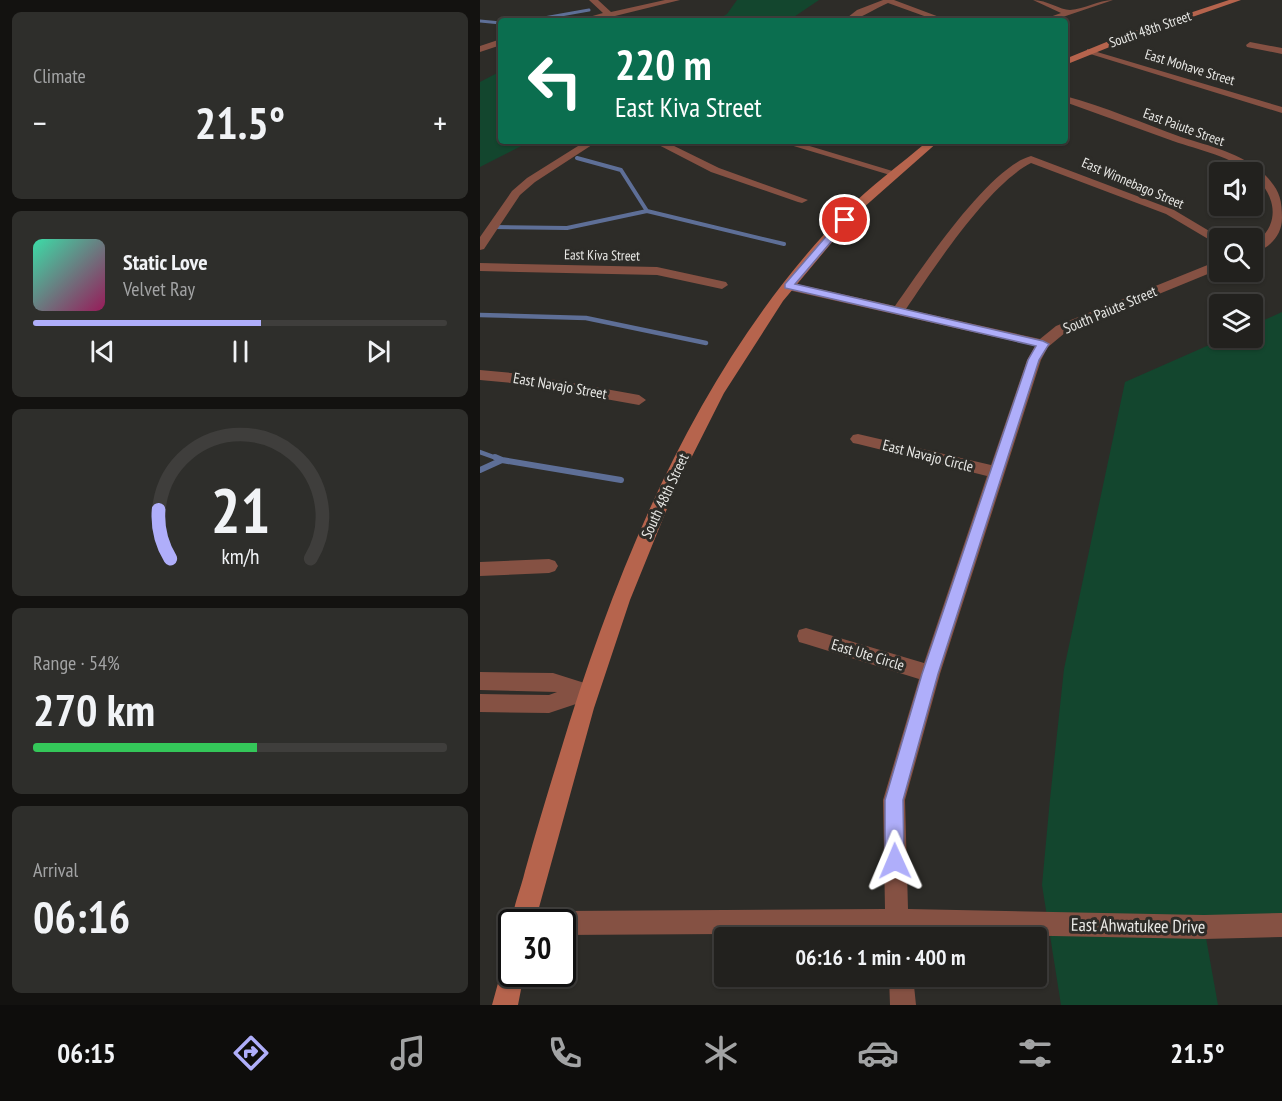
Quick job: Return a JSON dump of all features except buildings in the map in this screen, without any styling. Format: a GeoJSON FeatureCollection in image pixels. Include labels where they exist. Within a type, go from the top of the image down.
{"type":"FeatureCollection","features":[{"type":"Feature","properties":{"kind":"main road","name":"South 48th Street"},"geometry":{"type":"LineString","coordinates":[[1068,61],[1237,0]]}},
{"type":"Feature","properties":{"kind":"main road","name":"South 48th Street"},"geometry":{"type":"LineString","coordinates":[[526,909],[556,793],[587,692],[641,548],[672,478],[739,355],[789,286],[832,233],[864,199],[930,144]]}},
{"type":"Feature","properties":{"kind":"main road"},"geometry":{"type":"LineString","coordinates":[[505,1005],[509,987]]}},
{"type":"Feature","properties":{"kind":"street"},"geometry":{"type":"LineString","coordinates":[[593,0],[612,18]]}},
{"type":"Feature","properties":{"kind":"street"},"geometry":{"type":"LineString","coordinates":[[591,18],[676,0]]}},
{"type":"Feature","properties":{"kind":"street"},"geometry":{"type":"LineString","coordinates":[[851,18],[889,0],[938,18]]}},
{"type":"Feature","properties":{"kind":"street"},"geometry":{"type":"LineString","coordinates":[[1036,0],[1067,12]]}},
{"type":"Feature","properties":{"kind":"street"},"geometry":{"type":"LineString","coordinates":[[1051,18],[1109,0]]}},
{"type":"Feature","properties":{"kind":"street"},"geometry":{"type":"LineString","coordinates":[[480,49],[498,43]]}},
{"type":"Feature","properties":{"kind":"street"},"geometry":{"type":"LineString","coordinates":[[1250,45],[1282,51]]}},
{"type":"Feature","properties":{"kind":"street","name":"East Mohave Street"},"geometry":{"type":"LineString","coordinates":[[1090,51],[1282,110]]}},
{"type":"Feature","properties":{"kind":"street","name":"East Paiute Street"},"geometry":{"type":"LineString","coordinates":[[1068,100],[1234,159],[1265,181],[1279,203],[1282,216],[1278,230],[1263,244]]}},
{"type":"Feature","properties":{"kind":"street"},"geometry":{"type":"LineString","coordinates":[[480,246],[516,193],[531,180],[588,144]]}},
{"type":"Feature","properties":{"kind":"street"},"geometry":{"type":"LineString","coordinates":[[662,144],[715,170],[802,200]]}},
{"type":"Feature","properties":{"kind":"street"},"geometry":{"type":"LineString","coordinates":[[792,144],[894,173]]}},
{"type":"Feature","properties":{"kind":"street"},"geometry":{"type":"LineString","coordinates":[[806,148],[812,144]]}},
{"type":"Feature","properties":{"kind":"street","name":"East Winnebago Street"},"geometry":{"type":"LineString","coordinates":[[898,310],[940,250],[981,201],[1022,162],[1031,159],[1170,212],[1209,236]]}},
{"type":"Feature","properties":{"kind":"street","name":"East Kiva Street"},"geometry":{"type":"LineString","coordinates":[[480,267],[657,271],[722,285]]}},
{"type":"Feature","properties":{"kind":"street","name":"South Paiute Street"},"geometry":{"type":"LineString","coordinates":[[896,927],[894,800],[930,674],[1034,360],[1043,344],[1061,329],[1209,268]]}},
{"type":"Feature","properties":{"kind":"street"},"geometry":{"type":"LineString","coordinates":[[789,286],[1043,344]]}},
{"type":"Feature","properties":{"kind":"street","name":"East Navajo Street"},"geometry":{"type":"LineString","coordinates":[[480,375],[522,379],[639,400]]}},
{"type":"Feature","properties":{"kind":"street","name":"East Navajo Circle"},"geometry":{"type":"LineString","coordinates":[[858,439],[998,473]]}},
{"type":"Feature","properties":{"kind":"street"},"geometry":{"type":"LineString","coordinates":[[480,568],[549,566]]}},
{"type":"Feature","properties":{"kind":"street","name":"East Ute Circle"},"geometry":{"type":"LineString","coordinates":[[806,636],[930,674]]}},
{"type":"Feature","properties":{"kind":"street"},"geometry":{"type":"LineString","coordinates":[[480,681],[553,682],[587,692]]}},
{"type":"Feature","properties":{"kind":"street"},"geometry":{"type":"LineString","coordinates":[[480,703],[549,704],[587,692]]}},
{"type":"Feature","properties":{"kind":"street","name":"East Ahwatukee Drive"},"geometry":{"type":"LineString","coordinates":[[576,923],[785,927]]}},
{"type":"Feature","properties":{"kind":"street","name":"East Ahwatukee Drive"},"geometry":{"type":"LineString","coordinates":[[1047,928],[1282,925]]}},
{"type":"Feature","properties":{"kind":"street"},"geometry":{"type":"LineString","coordinates":[[902,987],[903,1005]]}},
{"type":"Feature","properties":{"kind":"green space"},"geometry":{"type":"Polygon","coordinates":[[[737,0],[819,0],[792,18],[720,18],[727,14],[737,0]]]}},
{"type":"Feature","properties":{"kind":"green space"},"geometry":{"type":"Polygon","coordinates":[[[498,73],[498,144],[525,144],[480,167],[480,82],[498,73]]]}},
{"type":"Feature","properties":{"kind":"green space"},"geometry":{"type":"Polygon","coordinates":[[[1282,312],[1282,925],[1204,927],[1218,1005],[1061,1005],[1042,885],[1050,799],[1064,669],[1125,382],[1209,345],[1209,348],[1263,348],[1263,321],[1282,312]]]}},
{"type":"Feature","properties":{"kind":"waterway"},"geometry":{"type":"LineString","coordinates":[[544,18],[589,10]]}},
{"type":"Feature","properties":{"kind":"waterway"},"geometry":{"type":"LineString","coordinates":[[480,21],[498,23]]}},
{"type":"Feature","properties":{"kind":"waterway"},"geometry":{"type":"LineString","coordinates":[[577,158],[621,170],[647,211]]}},
{"type":"Feature","properties":{"kind":"waterway"},"geometry":{"type":"LineString","coordinates":[[493,227],[567,228],[647,211]]}},
{"type":"Feature","properties":{"kind":"waterway"},"geometry":{"type":"LineString","coordinates":[[647,211],[784,244]]}},
{"type":"Feature","properties":{"kind":"waterway"},"geometry":{"type":"LineString","coordinates":[[480,315],[586,318],[706,343]]}},
{"type":"Feature","properties":{"kind":"waterway"},"geometry":{"type":"LineString","coordinates":[[480,452],[499,459]]}},
{"type":"Feature","properties":{"kind":"waterway"},"geometry":{"type":"LineString","coordinates":[[495,457],[502,460]]}},
{"type":"Feature","properties":{"kind":"waterway"},"geometry":{"type":"LineString","coordinates":[[480,470],[502,460]]}},
{"type":"Feature","properties":{"kind":"waterway"},"geometry":{"type":"LineString","coordinates":[[502,460],[621,480]]}},
{"type":"Feature","properties":{"kind":"route"},"geometry":{"type":"LineString","coordinates":[[845,220],[789,286],[1043,344],[1034,360],[930,674],[894,800],[895,861]]}}]}
